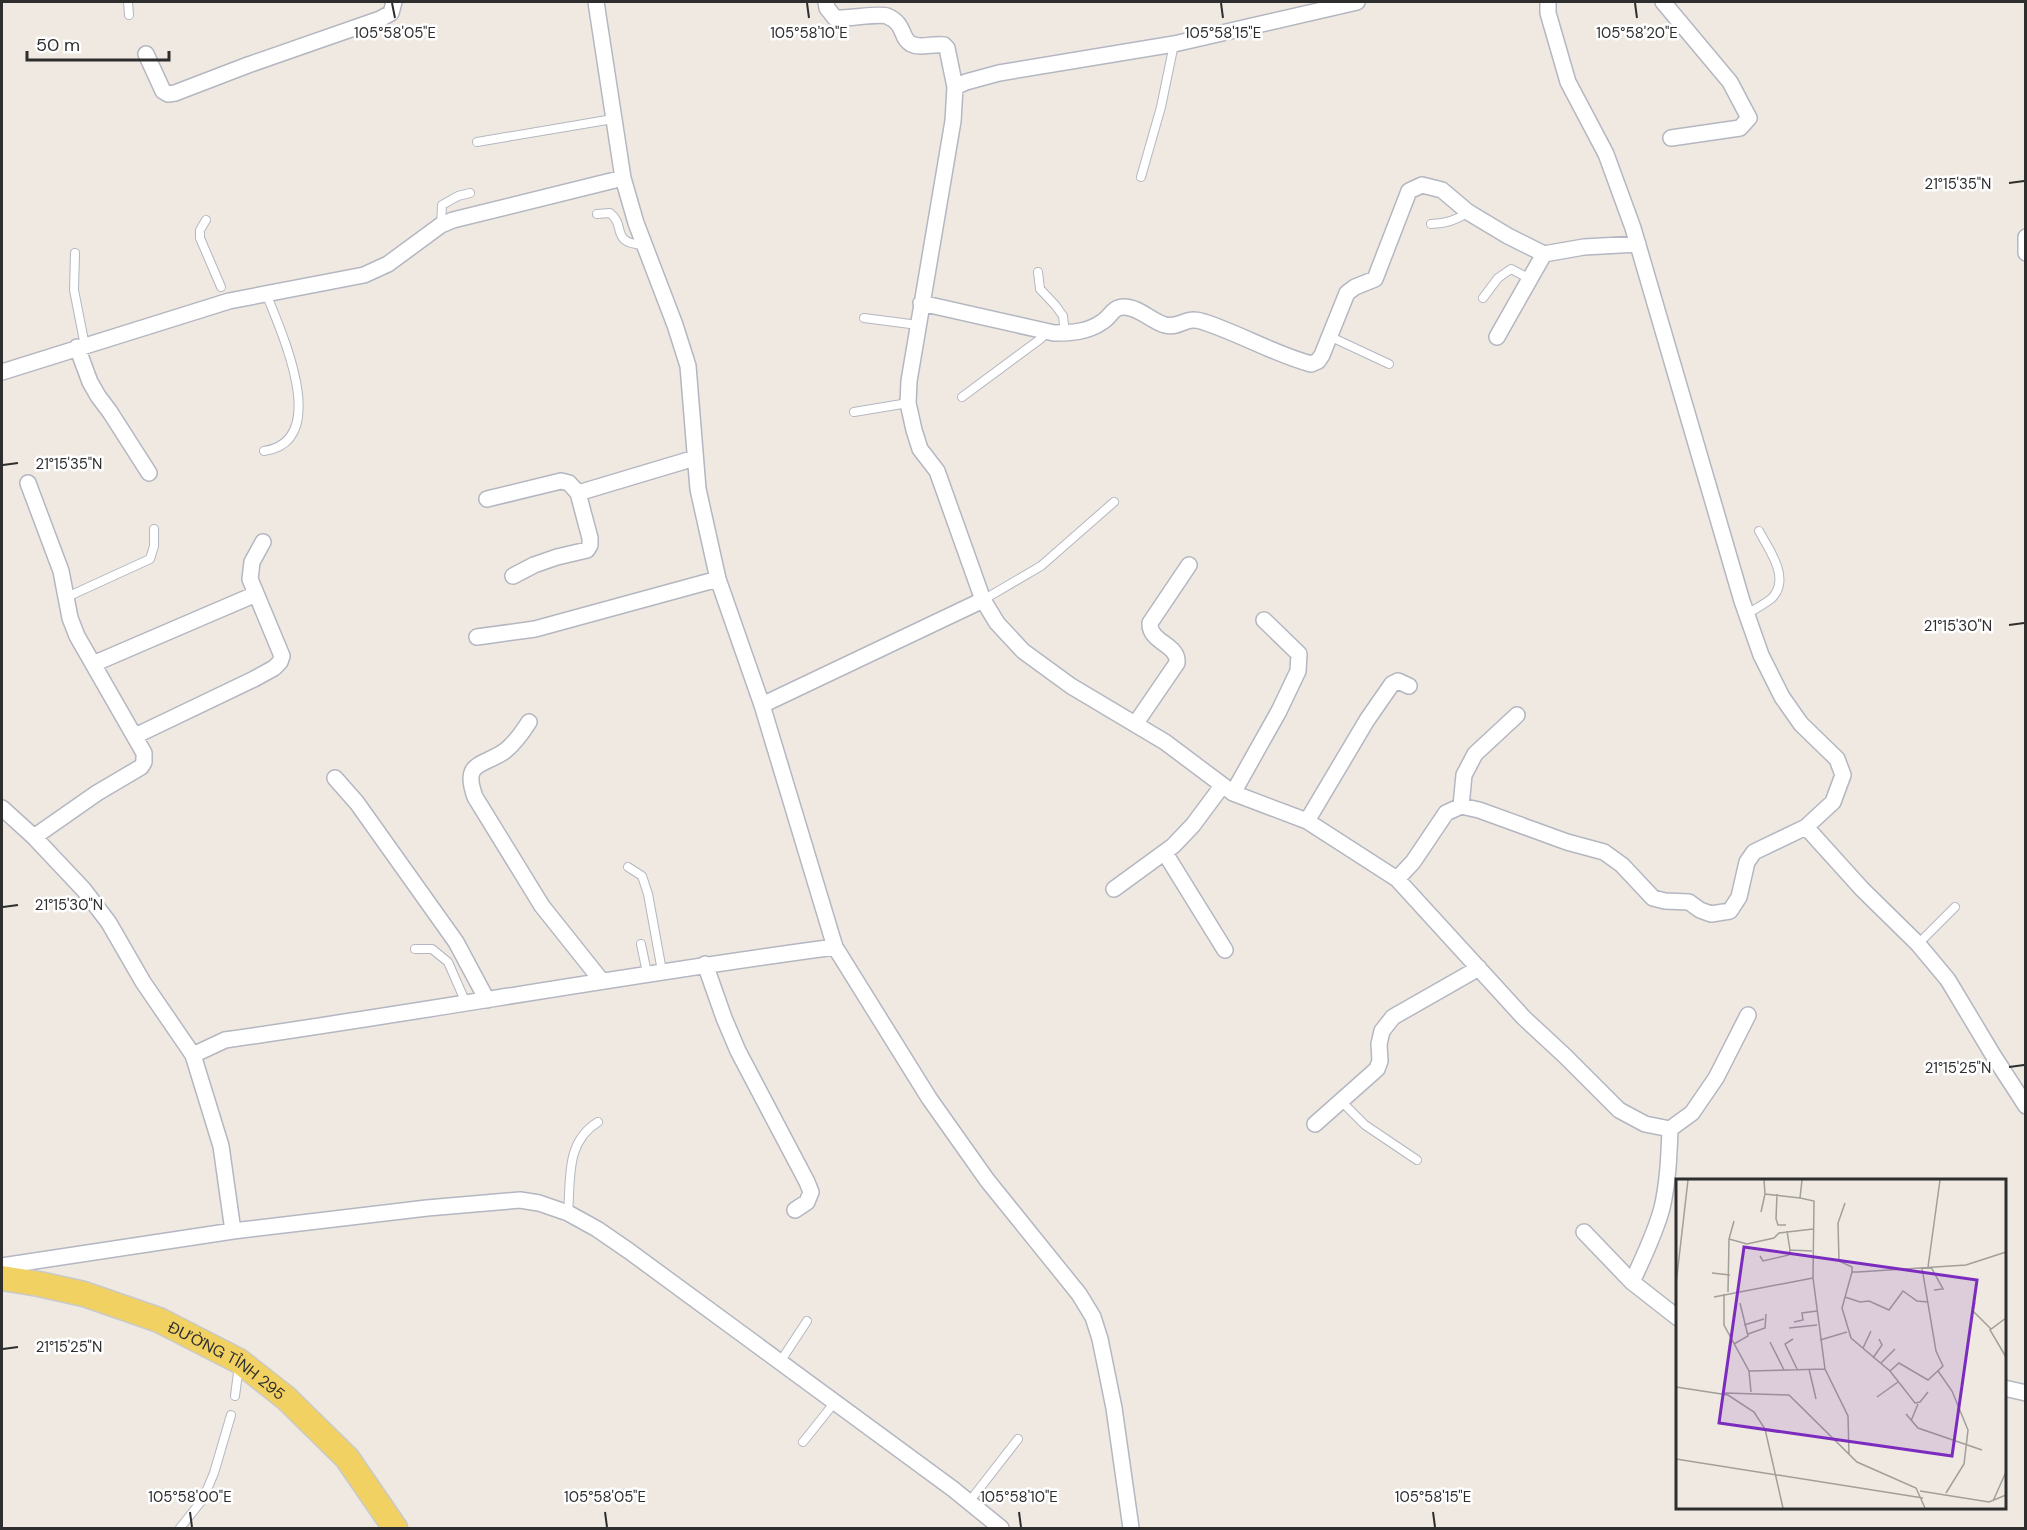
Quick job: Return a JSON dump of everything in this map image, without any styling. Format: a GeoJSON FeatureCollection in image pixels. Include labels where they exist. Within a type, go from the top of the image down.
{"type":"FeatureCollection","features":[{"type":"Feature","properties":{"kind":"main road","name":"ĐƯỜNG TỈNH 295"},"geometry":{"type":"LineString","coordinates":[[2,1278],[84,1294],[159,1320],[239,1361],[286,1398],[347,1458],[395,1528]]}},
{"type":"Feature","properties":{"kind":"street"},"geometry":{"type":"LineString","coordinates":[[146,54],[163,91],[168,94],[175,93],[380,19],[391,13],[394,2]]}},
{"type":"Feature","properties":{"kind":"street"},"geometry":{"type":"LineString","coordinates":[[596,2],[623,178],[644,245],[688,366],[698,489],[718,579],[762,705],[835,947],[929,1098],[987,1179],[1079,1294],[1093,1317],[1100,1339],[1114,1408],[1131,1528]]}},
{"type":"Feature","properties":{"kind":"street"},"geometry":{"type":"LineString","coordinates":[[826,2],[827,8],[835,18],[850,19],[885,15],[900,24],[905,39],[910,44],[944,45],[947,48],[956,87],[953,121],[921,303],[909,381],[908,403],[920,448],[937,471],[982,600],[997,623],[1023,651],[1071,686],[1165,742],[1227,790],[1307,822],[1397,879],[1524,1018],[1619,1110],[1645,1124],[1670,1129],[1692,1113],[1716,1078],[1748,1015]]}},
{"type":"Feature","properties":{"kind":"street"},"geometry":{"type":"LineString","coordinates":[[956,87],[999,73],[1174,44],[1357,2]]}},
{"type":"Feature","properties":{"kind":"street"},"geometry":{"type":"LineString","coordinates":[[1397,879],[1413,862],[1446,813],[1461,806],[1604,852],[1622,865],[1653,898],[1689,902],[1711,914],[1730,911],[1739,897],[1747,862],[1754,852],[1806,827],[1833,802],[1843,775],[1837,759],[1801,724],[1782,698],[1761,655],[1638,244],[1606,154],[1568,82],[1548,13],[1548,2]]}},
{"type":"Feature","properties":{"kind":"street"},"geometry":{"type":"LineString","coordinates":[[1663,2],[1730,82],[1749,118],[1740,128],[1671,138]]}},
{"type":"Feature","properties":{"kind":"street"},"geometry":{"type":"LineString","coordinates":[[2,372],[225,294],[266,293],[364,275],[388,264],[441,225],[453,220],[623,178]]}},
{"type":"Feature","properties":{"kind":"street"},"geometry":{"type":"LineString","coordinates":[[921,303],[1048,332],[1065,333],[1091,328],[1105,321],[1112,310],[1131,307],[1165,324],[1176,326],[1189,319],[1203,321],[1263,347],[1311,364],[1318,361],[1347,294],[1355,286],[1375,279],[1409,191],[1422,185],[1442,190],[1468,212],[1508,236],[1545,254],[1584,247],[1638,244]]}},
{"type":"Feature","properties":{"kind":"street"},"geometry":{"type":"LineString","coordinates":[[2025,237],[2025,253]]}},
{"type":"Feature","properties":{"kind":"street"},"geometry":{"type":"LineString","coordinates":[[1497,337],[1545,254]]}},
{"type":"Feature","properties":{"kind":"street"},"geometry":{"type":"LineString","coordinates":[[81,346],[90,382],[149,473]]}},
{"type":"Feature","properties":{"kind":"street"},"geometry":{"type":"LineString","coordinates":[[578,493],[695,458]]}},
{"type":"Feature","properties":{"kind":"street"},"geometry":{"type":"LineString","coordinates":[[487,499],[561,481],[569,483],[578,493],[588,526],[591,546],[581,553],[557,557],[513,576]]}},
{"type":"Feature","properties":{"kind":"street"},"geometry":{"type":"LineString","coordinates":[[28,483],[55,554],[67,597],[70,618],[77,636],[144,753],[144,762],[141,767],[97,793],[34,837]]}},
{"type":"Feature","properties":{"kind":"street"},"geometry":{"type":"LineString","coordinates":[[135,735],[254,679],[280,662],[282,656],[250,579],[252,562],[263,543]]}},
{"type":"Feature","properties":{"kind":"street"},"geometry":{"type":"LineString","coordinates":[[1136,723],[1177,663],[1174,651],[1149,630],[1150,623],[1189,565]]}},
{"type":"Feature","properties":{"kind":"street"},"geometry":{"type":"LineString","coordinates":[[477,638],[535,629],[718,579]]}},
{"type":"Feature","properties":{"kind":"street"},"geometry":{"type":"LineString","coordinates":[[93,663],[256,594]]}},
{"type":"Feature","properties":{"kind":"street"},"geometry":{"type":"LineString","coordinates":[[762,705],[982,600]]}},
{"type":"Feature","properties":{"kind":"street"},"geometry":{"type":"LineString","coordinates":[[1114,889],[1165,853],[1227,790],[1279,711],[1298,671],[1299,654],[1264,620]]}},
{"type":"Feature","properties":{"kind":"street"},"geometry":{"type":"LineString","coordinates":[[1307,822],[1367,720],[1392,684],[1398,681],[1409,686]]}},
{"type":"Feature","properties":{"kind":"street"},"geometry":{"type":"LineString","coordinates":[[1461,806],[1464,775],[1475,754],[1517,715]]}},
{"type":"Feature","properties":{"kind":"street"},"geometry":{"type":"LineString","coordinates":[[529,722],[508,749],[478,765],[472,771],[469,782],[475,797],[542,906],[601,980]]}},
{"type":"Feature","properties":{"kind":"street"},"geometry":{"type":"LineString","coordinates":[[335,778],[364,812],[456,942],[487,1000]]}},
{"type":"Feature","properties":{"kind":"street"},"geometry":{"type":"LineString","coordinates":[[2,808],[34,837],[84,890],[109,923],[143,982],[193,1055],[221,1146],[233,1231]]}},
{"type":"Feature","properties":{"kind":"street"},"geometry":{"type":"LineString","coordinates":[[1806,827],[1862,889],[1918,944],[1948,980],[2025,1106]]}},
{"type":"Feature","properties":{"kind":"street"},"geometry":{"type":"LineString","coordinates":[[1165,853],[1225,950]]}},
{"type":"Feature","properties":{"kind":"street"},"geometry":{"type":"LineString","coordinates":[[193,1055],[225,1040],[705,964],[835,947]]}},
{"type":"Feature","properties":{"kind":"street"},"geometry":{"type":"LineString","coordinates":[[705,964],[738,1051],[784,1134],[811,1192],[807,1202],[795,1210]]}},
{"type":"Feature","properties":{"kind":"street"},"geometry":{"type":"LineString","coordinates":[[1315,1124],[1377,1070],[1380,1061],[1379,1044],[1382,1031],[1393,1017],[1479,968]]}},
{"type":"Feature","properties":{"kind":"street"},"geometry":{"type":"LineString","coordinates":[[1632,1282],[1661,1209],[1668,1171],[1670,1129]]}},
{"type":"Feature","properties":{"kind":"street"},"geometry":{"type":"LineString","coordinates":[[2,1266],[210,1234],[427,1208],[510,1201],[539,1203],[568,1213],[629,1251],[1002,1528]]}},
{"type":"Feature","properties":{"kind":"street"},"geometry":{"type":"LineString","coordinates":[[1584,1232],[1632,1282],[1676,1317]]}},
{"type":"Feature","properties":{"kind":"street"},"geometry":{"type":"LineString","coordinates":[[2006,1388],[2025,1393]]}},
{"type":"Feature","properties":{"kind":"lane"},"geometry":{"type":"LineString","coordinates":[[128,2],[129,15]]}},
{"type":"Feature","properties":{"kind":"lane"},"geometry":{"type":"LineString","coordinates":[[1141,177],[1161,107],[1174,44]]}},
{"type":"Feature","properties":{"kind":"lane"},"geometry":{"type":"LineString","coordinates":[[477,142],[613,120]]}},
{"type":"Feature","properties":{"kind":"lane"},"geometry":{"type":"LineString","coordinates":[[441,225],[441,205],[458,196],[470,193]]}},
{"type":"Feature","properties":{"kind":"lane"},"geometry":{"type":"LineString","coordinates":[[1431,224],[1451,221],[1468,212]]}},
{"type":"Feature","properties":{"kind":"lane"},"geometry":{"type":"LineString","coordinates":[[597,214],[610,213],[614,216],[622,239],[630,244],[644,245]]}},
{"type":"Feature","properties":{"kind":"lane"},"geometry":{"type":"LineString","coordinates":[[206,220],[200,230],[200,238],[225,294]]}},
{"type":"Feature","properties":{"kind":"lane"},"geometry":{"type":"LineString","coordinates":[[75,253],[74,290],[81,346]]}},
{"type":"Feature","properties":{"kind":"lane"},"geometry":{"type":"LineString","coordinates":[[1483,298],[1498,278],[1511,269],[1530,279]]}},
{"type":"Feature","properties":{"kind":"lane"},"geometry":{"type":"LineString","coordinates":[[1038,272],[1040,290],[1063,316],[1065,333]]}},
{"type":"Feature","properties":{"kind":"lane"},"geometry":{"type":"LineString","coordinates":[[264,451],[277,449],[285,444],[292,436],[298,416],[298,393],[292,364],[266,293]]}},
{"type":"Feature","properties":{"kind":"lane"},"geometry":{"type":"LineString","coordinates":[[864,318],[918,324]]}},
{"type":"Feature","properties":{"kind":"lane"},"geometry":{"type":"LineString","coordinates":[[962,397],[1048,332]]}},
{"type":"Feature","properties":{"kind":"lane"},"geometry":{"type":"LineString","coordinates":[[1329,336],[1389,364]]}},
{"type":"Feature","properties":{"kind":"lane"},"geometry":{"type":"LineString","coordinates":[[854,412],[908,403]]}},
{"type":"Feature","properties":{"kind":"lane"},"geometry":{"type":"LineString","coordinates":[[982,600],[1041,566],[1114,502]]}},
{"type":"Feature","properties":{"kind":"lane"},"geometry":{"type":"LineString","coordinates":[[67,597],[150,559],[154,546],[154,529]]}},
{"type":"Feature","properties":{"kind":"lane"},"geometry":{"type":"LineString","coordinates":[[1747,614],[1772,597],[1778,586],[1780,574],[1759,531]]}},
{"type":"Feature","properties":{"kind":"lane"},"geometry":{"type":"LineString","coordinates":[[628,867],[642,876],[648,894],[654,972]]}},
{"type":"Feature","properties":{"kind":"lane"},"geometry":{"type":"LineString","coordinates":[[1918,944],[1955,907]]}},
{"type":"Feature","properties":{"kind":"lane"},"geometry":{"type":"LineString","coordinates":[[641,944],[654,972]]}},
{"type":"Feature","properties":{"kind":"lane"},"geometry":{"type":"LineString","coordinates":[[415,950],[432,949],[448,962],[466,1003]]}},
{"type":"Feature","properties":{"kind":"lane"},"geometry":{"type":"LineString","coordinates":[[1342,1102],[1365,1125],[1418,1160]]}},
{"type":"Feature","properties":{"kind":"lane"},"geometry":{"type":"LineString","coordinates":[[568,1213],[574,1151],[584,1133],[598,1122]]}},
{"type":"Feature","properties":{"kind":"lane"},"geometry":{"type":"LineString","coordinates":[[780,1362],[807,1321]]}},
{"type":"Feature","properties":{"kind":"lane"},"geometry":{"type":"LineString","coordinates":[[235,1396],[239,1361]]}},
{"type":"Feature","properties":{"kind":"lane"},"geometry":{"type":"LineString","coordinates":[[803,1442],[835,1402]]}},
{"type":"Feature","properties":{"kind":"lane"},"geometry":{"type":"LineString","coordinates":[[180,1528],[203,1500],[214,1473],[231,1415]]}},
{"type":"Feature","properties":{"kind":"lane"},"geometry":{"type":"LineString","coordinates":[[969,1502],[1018,1439]]}}]}
